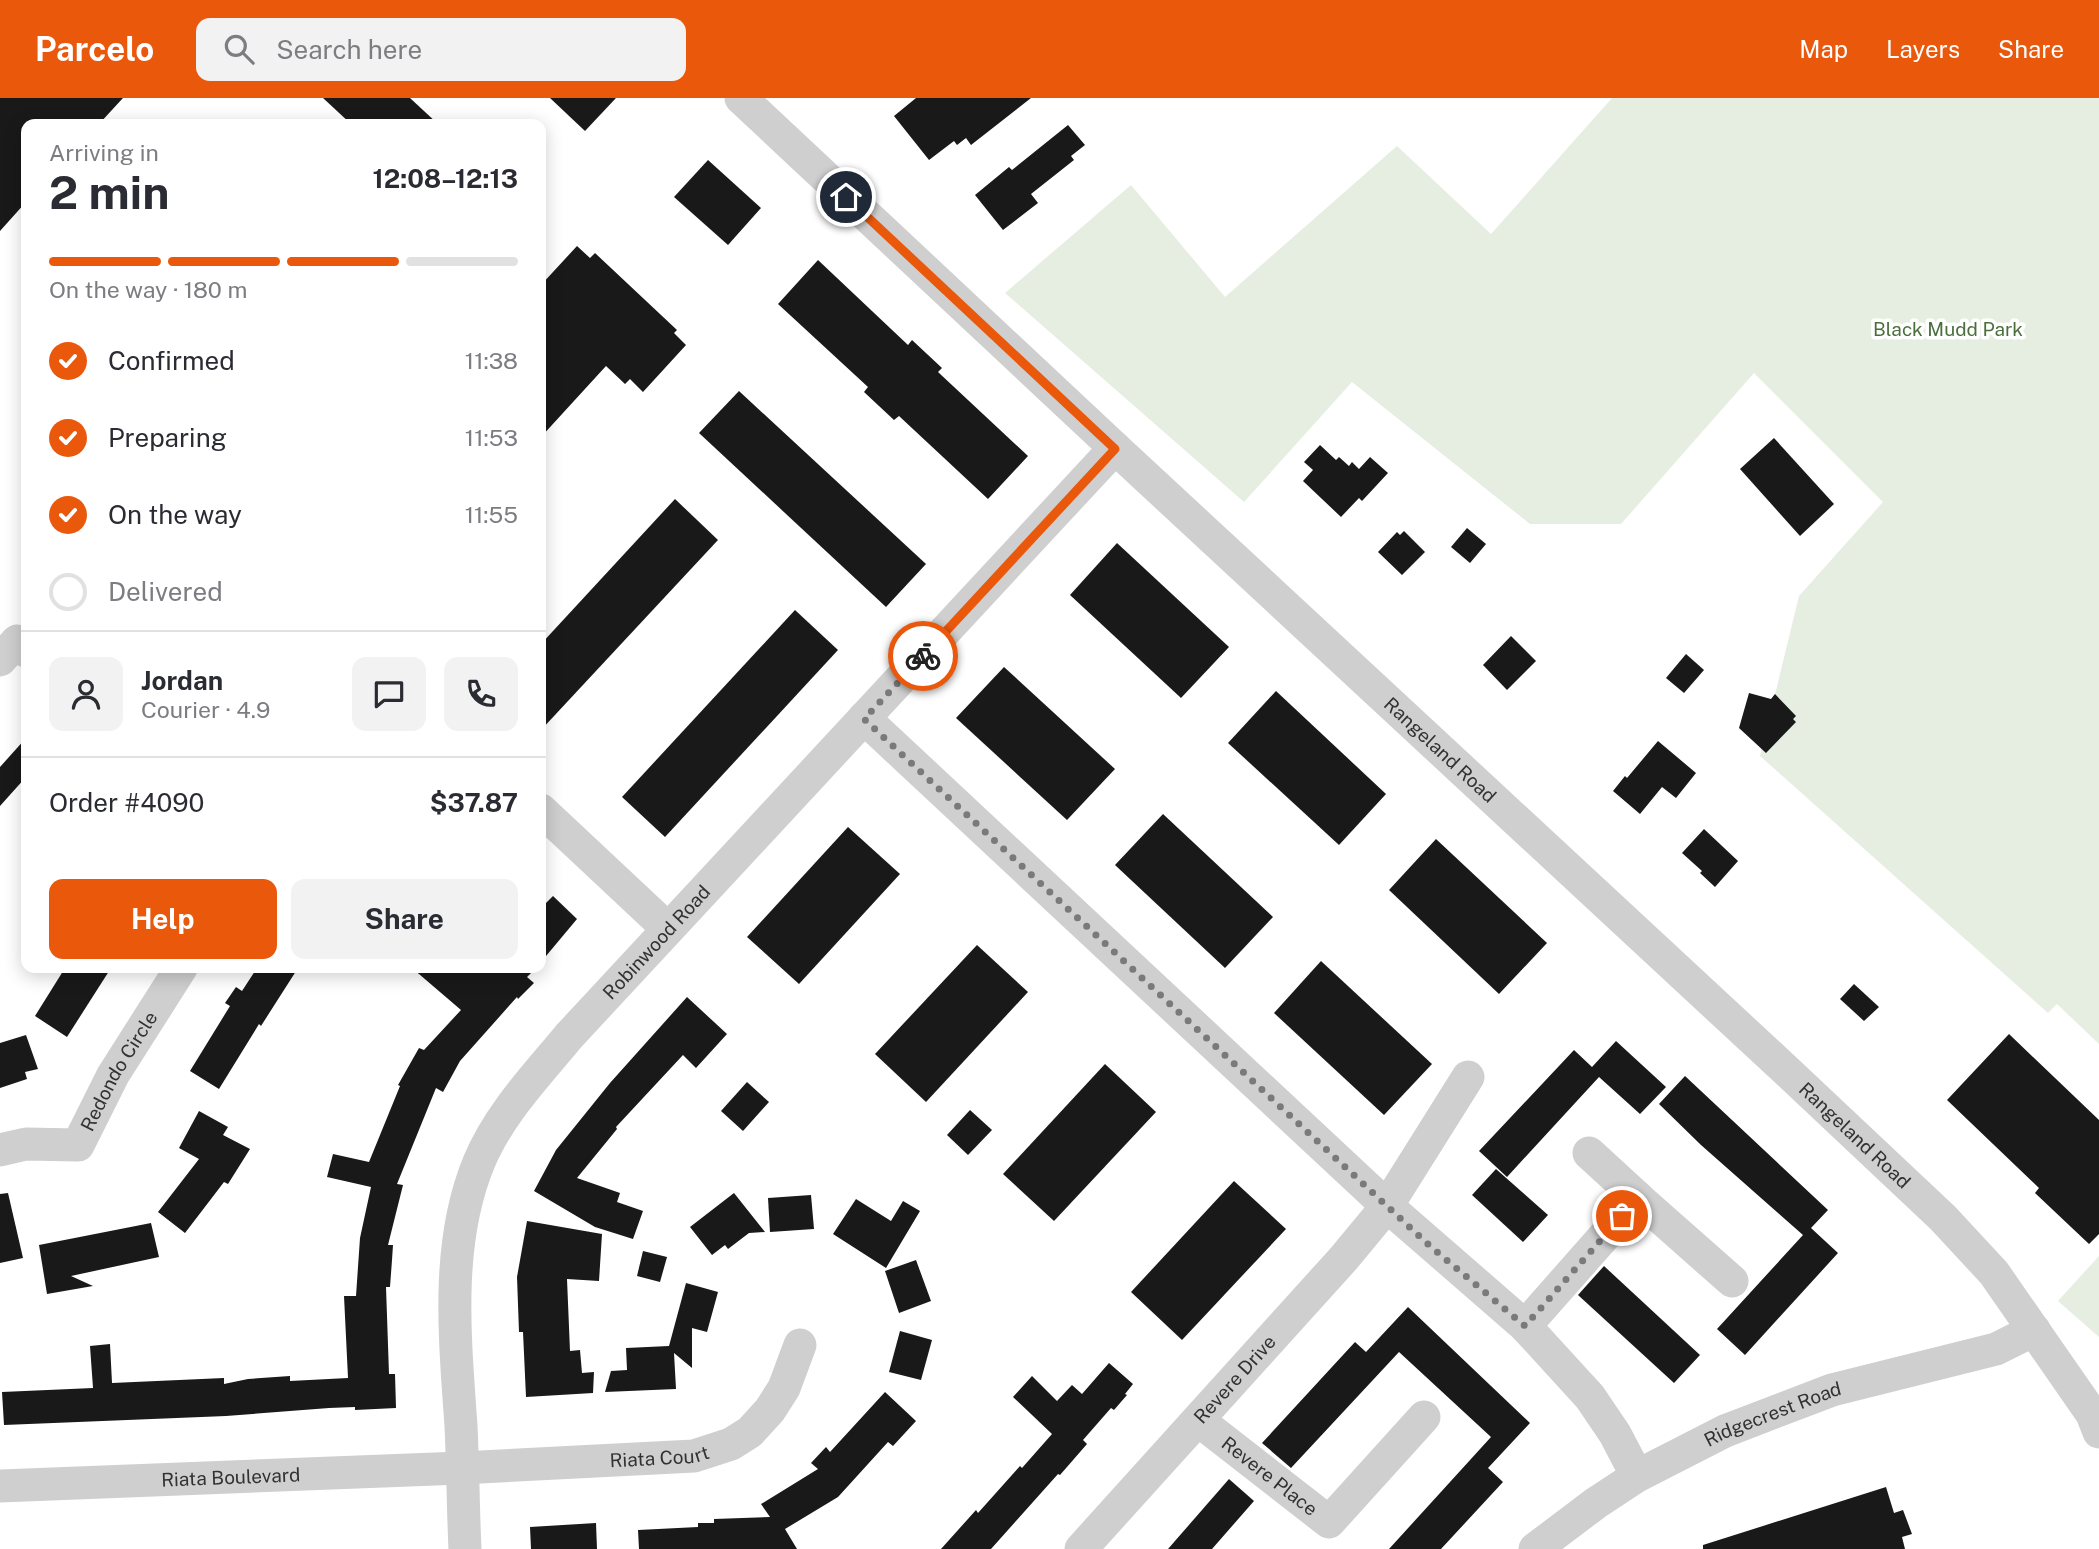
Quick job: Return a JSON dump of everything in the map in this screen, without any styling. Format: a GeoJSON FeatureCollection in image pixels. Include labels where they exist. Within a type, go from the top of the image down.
{"type":"FeatureCollection","features":[{"type":"Feature","properties":{"kind":"street","name":"Rangeland Road"},"geometry":{"type":"LineString","coordinates":[[741,98],[1942,1218],[1994,1273],[2097,1418]]}},
{"type":"Feature","properties":{"kind":"street","name":"Robinwood Road"},"geometry":{"type":"LineString","coordinates":[[466,1549],[455,1335],[457,1255],[467,1200],[479,1161],[493,1134],[509,1108],[569,1036],[1115,449]]}},
{"type":"Feature","properties":{"kind":"street"},"geometry":{"type":"LineString","coordinates":[[864,719],[1430,1246],[1525,1326],[1590,1397],[1615,1434],[1637,1476]]}},
{"type":"Feature","properties":{"kind":"street"},"geometry":{"type":"LineString","coordinates":[[546,815],[668,929]]}},
{"type":"Feature","properties":{"kind":"street","name":"Redondo Circle"},"geometry":{"type":"LineString","coordinates":[[0,1150],[26,1144],[78,1146],[113,1075],[178,973]]}},
{"type":"Feature","properties":{"kind":"street","name":"Revere Drive"},"geometry":{"type":"LineString","coordinates":[[1081,1549],[1344,1258],[1387,1206],[1468,1077]]}},
{"type":"Feature","properties":{"kind":"street"},"geometry":{"type":"LineString","coordinates":[[1589,1153],[1732,1281]]}},
{"type":"Feature","properties":{"kind":"street"},"geometry":{"type":"LineString","coordinates":[[1525,1326],[1638,1198]]}},
{"type":"Feature","properties":{"kind":"street","name":"Ridgecrest Road"},"geometry":{"type":"LineString","coordinates":[[1535,1549],[1637,1476],[1725,1431],[1832,1390],[1996,1349],[2034,1330]]}},
{"type":"Feature","properties":{"kind":"street","name":"Riata Court"},"geometry":{"type":"LineString","coordinates":[[461,1468],[674,1458],[712,1451],[731,1444],[750,1432],[770,1410],[784,1388],[800,1345]]}},
{"type":"Feature","properties":{"kind":"street","name":"Revere Place"},"geometry":{"type":"LineString","coordinates":[[1198,1420],[1329,1522],[1424,1418]]}},
{"type":"Feature","properties":{"kind":"street","name":"Riata Boulevard"},"geometry":{"type":"LineString","coordinates":[[0,1486],[461,1468]]}},
{"type":"Feature","properties":{"kind":"green space","name":"Black Mudd Park"},"geometry":{"type":"Polygon","coordinates":[[[1612,98],[2099,98],[2099,1044],[2057,1004],[2048,1013],[1760,756],[1799,596],[1883,502],[1754,373],[1621,524],[1530,524],[1352,382],[1244,502],[1005,293],[1131,185],[1225,297],[1397,146],[1491,234],[1612,98]]]}},
{"type":"Feature","properties":{"kind":"green space"},"geometry":{"type":"Polygon","coordinates":[[[2099,1256],[2099,1337],[2058,1301],[2099,1256]]]}},
{"type":"Feature","properties":{"kind":"building"},"geometry":{"type":"Polygon","coordinates":[[[0,98],[123,98],[104,119],[21,119],[21,208],[0,231],[0,98]]]}},
{"type":"Feature","properties":{"kind":"building"},"geometry":{"type":"Polygon","coordinates":[[[323,98],[410,98],[433,119],[346,119],[323,98]]]}},
{"type":"Feature","properties":{"kind":"building"},"geometry":{"type":"Polygon","coordinates":[[[550,98],[616,98],[585,131],[550,98]]]}},
{"type":"Feature","properties":{"kind":"building"},"geometry":{"type":"Polygon","coordinates":[[[916,98],[1031,98],[971,145],[966,138],[957,145],[954,141],[929,160],[894,116],[916,98]]]}},
{"type":"Feature","properties":{"kind":"building"},"geometry":{"type":"Polygon","coordinates":[[[1068,125],[1085,145],[1071,156],[1074,160],[1031,194],[1038,203],[1003,230],[975,195],[1009,167],[1012,170],[1068,125]]]}},
{"type":"Feature","properties":{"kind":"building"},"geometry":{"type":"Polygon","coordinates":[[[708,160],[761,208],[728,245],[674,197],[708,160]]]}},
{"type":"Feature","properties":{"kind":"building"},"geometry":{"type":"Polygon","coordinates":[[[577,246],[590,258],[595,253],[677,330],[674,333],[686,345],[643,392],[630,379],[625,384],[606,366],[546,432],[546,280],[577,246]]]}},
{"type":"Feature","properties":{"kind":"building"},"geometry":{"type":"Polygon","coordinates":[[[818,260],[908,345],[912,340],[942,368],[938,372],[1028,456],[988,499],[899,416],[894,420],[864,392],[868,387],[778,304],[818,260]]]}},
{"type":"Feature","properties":{"kind":"building"},"geometry":{"type":"Polygon","coordinates":[[[739,391],[926,564],[886,607],[699,433],[739,391]]]}},
{"type":"Feature","properties":{"kind":"building"},"geometry":{"type":"Polygon","coordinates":[[[1774,438],[1834,504],[1800,536],[1740,469],[1774,438]]]}},
{"type":"Feature","properties":{"kind":"building"},"geometry":{"type":"Polygon","coordinates":[[[1320,445],[1336,460],[1339,457],[1349,466],[1352,462],[1359,469],[1370,457],[1388,473],[1362,501],[1359,498],[1341,517],[1303,481],[1313,470],[1304,462],[1320,445]]]}},
{"type":"Feature","properties":{"kind":"building"},"geometry":{"type":"Polygon","coordinates":[[[675,499],[718,540],[546,725],[546,639],[675,499]]]}},
{"type":"Feature","properties":{"kind":"building"},"geometry":{"type":"Polygon","coordinates":[[[1467,528],[1486,544],[1470,563],[1451,547],[1467,528]]]}},
{"type":"Feature","properties":{"kind":"building"},"geometry":{"type":"Polygon","coordinates":[[[1404,531],[1425,552],[1402,575],[1378,552],[1397,532],[1400,535],[1404,531]]]}},
{"type":"Feature","properties":{"kind":"building"},"geometry":{"type":"Polygon","coordinates":[[[1117,543],[1229,647],[1181,698],[1070,595],[1117,543]]]}},
{"type":"Feature","properties":{"kind":"building"},"geometry":{"type":"Polygon","coordinates":[[[795,610],[838,650],[665,837],[622,797],[795,610]]]}},
{"type":"Feature","properties":{"kind":"building"},"geometry":{"type":"Polygon","coordinates":[[[1511,636],[1536,661],[1507,690],[1483,665],[1511,636]]]}},
{"type":"Feature","properties":{"kind":"building"},"geometry":{"type":"Polygon","coordinates":[[[1686,654],[1704,670],[1684,693],[1666,678],[1686,654]]]}},
{"type":"Feature","properties":{"kind":"building"},"geometry":{"type":"Polygon","coordinates":[[[1004,667],[1115,769],[1067,820],[956,718],[1004,667]]]}},
{"type":"Feature","properties":{"kind":"building"},"geometry":{"type":"Polygon","coordinates":[[[1276,691],[1386,794],[1339,845],[1228,743],[1276,691]]]}},
{"type":"Feature","properties":{"kind":"building"},"geometry":{"type":"Polygon","coordinates":[[[1749,693],[1771,699],[1775,694],[1796,716],[1793,719],[1796,722],[1766,753],[1739,728],[1749,693]]]}},
{"type":"Feature","properties":{"kind":"building"},"geometry":{"type":"Polygon","coordinates":[[[1658,741],[1696,773],[1676,798],[1662,787],[1640,814],[1613,791],[1658,741]]]}},
{"type":"Feature","properties":{"kind":"building"},"geometry":{"type":"Polygon","coordinates":[[[21,744],[21,783],[0,806],[0,767],[21,744]]]}},
{"type":"Feature","properties":{"kind":"building"},"geometry":{"type":"Polygon","coordinates":[[[1163,814],[1273,917],[1225,968],[1115,865],[1163,814]]]}},
{"type":"Feature","properties":{"kind":"building"},"geometry":{"type":"Polygon","coordinates":[[[848,827],[900,874],[799,984],[747,937],[848,827]]]}},
{"type":"Feature","properties":{"kind":"building"},"geometry":{"type":"Polygon","coordinates":[[[1704,829],[1738,861],[1715,887],[1682,853],[1704,829]]]}},
{"type":"Feature","properties":{"kind":"building"},"geometry":{"type":"Polygon","coordinates":[[[1436,839],[1547,943],[1499,994],[1389,890],[1436,839]]]}},
{"type":"Feature","properties":{"kind":"building"},"geometry":{"type":"Polygon","coordinates":[[[553,896],[577,919],[546,956],[546,903],[553,896]]]}},
{"type":"Feature","properties":{"kind":"building"},"geometry":{"type":"Polygon","coordinates":[[[977,945],[1028,992],[926,1102],[875,1054],[977,945]]]}},
{"type":"Feature","properties":{"kind":"building"},"geometry":{"type":"Polygon","coordinates":[[[1321,961],[1432,1064],[1384,1115],[1274,1013],[1321,961]]]}},
{"type":"Feature","properties":{"kind":"building"},"geometry":{"type":"Polygon","coordinates":[[[62,973],[108,973],[67,1037],[35,1016],[62,973]]]}},
{"type":"Feature","properties":{"kind":"building"},"geometry":{"type":"Polygon","coordinates":[[[254,973],[295,973],[219,1089],[190,1071],[230,1006],[225,1003],[236,987],[242,991],[254,973]]]}},
{"type":"Feature","properties":{"kind":"building"},"geometry":{"type":"Polygon","coordinates":[[[418,973],[531,973],[527,977],[534,983],[518,999],[517,997],[460,1061],[443,1092],[436,1088],[397,1184],[403,1185],[388,1245],[393,1245],[390,1287],[386,1287],[389,1374],[395,1374],[396,1408],[329,1408],[226,1416],[4,1425],[2,1392],[93,1388],[90,1346],[110,1344],[112,1383],[224,1378],[224,1384],[290,1376],[290,1381],[348,1378],[344,1296],[356,1296],[360,1238],[371,1187],[327,1177],[333,1154],[369,1162],[400,1086],[398,1085],[419,1048],[424,1050],[461,1010],[418,973]]]}},
{"type":"Feature","properties":{"kind":"building"},"geometry":{"type":"Polygon","coordinates":[[[1854,984],[1879,1007],[1864,1021],[1840,999],[1854,984]]]}},
{"type":"Feature","properties":{"kind":"building"},"geometry":{"type":"Polygon","coordinates":[[[687,997],[727,1034],[696,1068],[683,1055],[616,1127],[577,1178],[620,1193],[617,1202],[643,1211],[633,1239],[595,1227],[534,1191],[556,1150],[610,1083],[687,997]]]}},
{"type":"Feature","properties":{"kind":"building"},"geometry":{"type":"Polygon","coordinates":[[[2009,1034],[2099,1120],[2099,1234],[2089,1244],[2035,1193],[2039,1188],[1947,1100],[2009,1034]]]}},
{"type":"Feature","properties":{"kind":"building"},"geometry":{"type":"Polygon","coordinates":[[[26,1035],[38,1069],[25,1072],[27,1079],[0,1088],[0,1043],[26,1035]]]}},
{"type":"Feature","properties":{"kind":"building"},"geometry":{"type":"Polygon","coordinates":[[[1616,1041],[1666,1087],[1640,1114],[1599,1077],[1507,1177],[1479,1151],[1574,1050],[1592,1067],[1616,1041]]]}},
{"type":"Feature","properties":{"kind":"building"},"geometry":{"type":"Polygon","coordinates":[[[1105,1064],[1156,1112],[1054,1221],[1003,1174],[1105,1064]]]}},
{"type":"Feature","properties":{"kind":"building"},"geometry":{"type":"Polygon","coordinates":[[[1685,1076],[1828,1210],[1811,1228],[1838,1253],[1745,1355],[1717,1329],[1803,1235],[1659,1104],[1685,1076]]]}},
{"type":"Feature","properties":{"kind":"building"},"geometry":{"type":"Polygon","coordinates":[[[747,1082],[769,1102],[743,1131],[721,1111],[747,1082]]]}},
{"type":"Feature","properties":{"kind":"building"},"geometry":{"type":"Polygon","coordinates":[[[970,1110],[992,1130],[968,1155],[947,1135],[970,1110]]]}},
{"type":"Feature","properties":{"kind":"building"},"geometry":{"type":"Polygon","coordinates":[[[199,1111],[228,1127],[223,1135],[250,1149],[228,1184],[224,1182],[185,1233],[158,1212],[199,1159],[179,1148],[199,1111]]]}},
{"type":"Feature","properties":{"kind":"building"},"geometry":{"type":"Polygon","coordinates":[[[1496,1169],[1548,1215],[1523,1242],[1472,1195],[1496,1169]]]}},
{"type":"Feature","properties":{"kind":"building"},"geometry":{"type":"Polygon","coordinates":[[[1234,1181],[1286,1229],[1182,1340],[1131,1292],[1234,1181]]]}},
{"type":"Feature","properties":{"kind":"building"},"geometry":{"type":"Polygon","coordinates":[[[8,1193],[23,1258],[0,1263],[0,1194],[8,1193]]]}},
{"type":"Feature","properties":{"kind":"building"},"geometry":{"type":"Polygon","coordinates":[[[734,1193],[765,1232],[749,1233],[728,1249],[725,1245],[712,1255],[690,1227],[734,1193]]]}},
{"type":"Feature","properties":{"kind":"building"},"geometry":{"type":"Polygon","coordinates":[[[811,1195],[814,1229],[770,1232],[768,1198],[811,1195]]]}},
{"type":"Feature","properties":{"kind":"building"},"geometry":{"type":"Polygon","coordinates":[[[856,1199],[891,1221],[903,1201],[920,1211],[886,1268],[833,1234],[856,1199]]]}},
{"type":"Feature","properties":{"kind":"building"},"geometry":{"type":"Polygon","coordinates":[[[527,1221],[602,1234],[599,1281],[567,1279],[570,1351],[580,1350],[582,1373],[594,1372],[593,1393],[526,1397],[523,1332],[519,1332],[517,1277],[527,1221]]]}},
{"type":"Feature","properties":{"kind":"building"},"geometry":{"type":"Polygon","coordinates":[[[151,1223],[159,1257],[71,1276],[93,1286],[47,1294],[39,1245],[151,1223]]]}},
{"type":"Feature","properties":{"kind":"building"},"geometry":{"type":"Polygon","coordinates":[[[643,1251],[667,1257],[660,1282],[637,1276],[643,1251]]]}},
{"type":"Feature","properties":{"kind":"building"},"geometry":{"type":"Polygon","coordinates":[[[916,1260],[931,1301],[899,1313],[885,1271],[916,1260]]]}},
{"type":"Feature","properties":{"kind":"building"},"geometry":{"type":"Polygon","coordinates":[[[1604,1266],[1700,1355],[1674,1383],[1578,1295],[1604,1266]]]}},
{"type":"Feature","properties":{"kind":"building"},"geometry":{"type":"Polygon","coordinates":[[[686,1283],[718,1292],[707,1332],[692,1328],[692,1368],[674,1353],[676,1389],[605,1392],[611,1371],[627,1370],[626,1348],[669,1346],[686,1283]]]}},
{"type":"Feature","properties":{"kind":"building"},"geometry":{"type":"Polygon","coordinates":[[[1408,1307],[1530,1423],[1488,1468],[1503,1482],[1441,1549],[1389,1549],[1491,1437],[1399,1352],[1291,1468],[1262,1443],[1355,1342],[1366,1352],[1408,1307]]]}},
{"type":"Feature","properties":{"kind":"building"},"geometry":{"type":"Polygon","coordinates":[[[900,1331],[932,1340],[921,1380],[889,1372],[900,1331]]]}},
{"type":"Feature","properties":{"kind":"building"},"geometry":{"type":"Polygon","coordinates":[[[1109,1363],[1133,1384],[1114,1410],[1111,1408],[1083,1440],[1087,1444],[1060,1475],[1058,1474],[991,1549],[941,1549],[1052,1434],[1013,1397],[1032,1376],[1057,1401],[1072,1385],[1082,1394],[1109,1363]]]}},
{"type":"Feature","properties":{"kind":"building"},"geometry":{"type":"Polygon","coordinates":[[[885,1392],[916,1421],[893,1446],[888,1442],[838,1497],[785,1529],[797,1549],[639,1549],[638,1530],[698,1527],[698,1523],[714,1523],[714,1519],[770,1517],[761,1504],[818,1469],[811,1463],[826,1447],[830,1452],[885,1392]]]}},
{"type":"Feature","properties":{"kind":"building"},"geometry":{"type":"Polygon","coordinates":[[[1229,1479],[1254,1501],[1212,1549],[1168,1549],[1229,1479]]]}},
{"type":"Feature","properties":{"kind":"building"},"geometry":{"type":"Polygon","coordinates":[[[1886,1487],[1894,1513],[1903,1510],[1912,1534],[1902,1537],[1905,1549],[1703,1549],[1703,1545],[1886,1487]]]}},
{"type":"Feature","properties":{"kind":"building"},"geometry":{"type":"Polygon","coordinates":[[[596,1523],[597,1549],[531,1549],[530,1527],[596,1523]]]}},
{"type":"Feature","properties":{"kind":"way so far"},"geometry":{"type":"LineString","coordinates":[[923,656],[864,719],[1430,1246],[1525,1326],[1622,1216]]}},
{"type":"Feature","properties":{"kind":"route"},"geometry":{"type":"LineString","coordinates":[[846,197],[1115,449],[923,656]]}}]}
